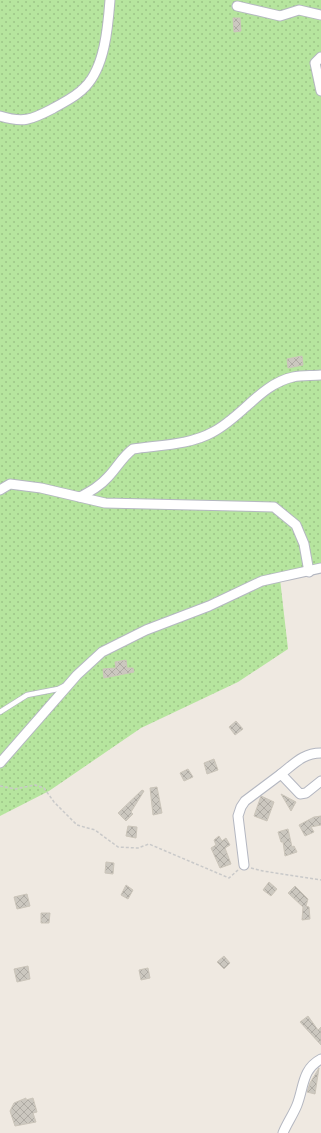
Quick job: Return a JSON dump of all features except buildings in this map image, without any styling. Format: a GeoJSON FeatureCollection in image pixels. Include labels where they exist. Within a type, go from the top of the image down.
{"type":"FeatureCollection","features":[{"type":"Feature","properties":{"kind":"street"},"geometry":{"type":"LineString","coordinates":[[0,116],[14,120],[30,120],[74,97],[86,87],[97,68],[108,31],[110,0]]}},
{"type":"Feature","properties":{"kind":"street"},"geometry":{"type":"LineString","coordinates":[[237,6],[280,16],[299,10],[321,16]]}},
{"type":"Feature","properties":{"kind":"street"},"geometry":{"type":"LineString","coordinates":[[321,57],[315,63],[321,91]]}},
{"type":"Feature","properties":{"kind":"street"},"geometry":{"type":"LineString","coordinates":[[80,497],[99,487],[110,476],[124,455],[133,449],[196,440],[213,433],[230,422],[275,384],[294,377],[321,375]]}},
{"type":"Feature","properties":{"kind":"street"},"geometry":{"type":"LineString","coordinates":[[0,490],[10,484],[41,488],[104,503],[274,507],[296,525],[304,544],[309,572]]}},
{"type":"Feature","properties":{"kind":"street"},"geometry":{"type":"LineString","coordinates":[[0,763],[71,683],[102,652],[146,630],[209,606],[262,581],[309,572],[321,568]]}},
{"type":"Feature","properties":{"kind":"street"},"geometry":{"type":"LineString","coordinates":[[244,865],[238,816],[245,801],[303,756],[312,753],[321,753]]}},
{"type":"Feature","properties":{"kind":"street"},"geometry":{"type":"LineString","coordinates":[[281,774],[300,794],[306,793],[321,781]]}},
{"type":"Feature","properties":{"kind":"street"},"geometry":{"type":"LineString","coordinates":[[283,1133],[297,1106],[302,1092],[303,1079],[308,1069],[321,1058]]}},
{"type":"Feature","properties":{"kind":"lane"},"geometry":{"type":"LineString","coordinates":[[0,712],[27,695],[58,689],[71,683]]}},
{"type":"Feature","properties":{"kind":"path"},"geometry":{"type":"LineString","coordinates":[[0,786],[15,788],[35,785],[44,788],[54,802],[77,825],[95,830],[118,847],[138,848],[149,844],[229,878],[244,865],[263,871],[321,880]]}},
{"type":"Feature","properties":{"kind":"green space"},"geometry":{"type":"Polygon","coordinates":[[[0,0],[321,0],[321,568],[280,579],[288,649],[238,682],[141,728],[49,791],[0,816],[0,0]]]}}]}
